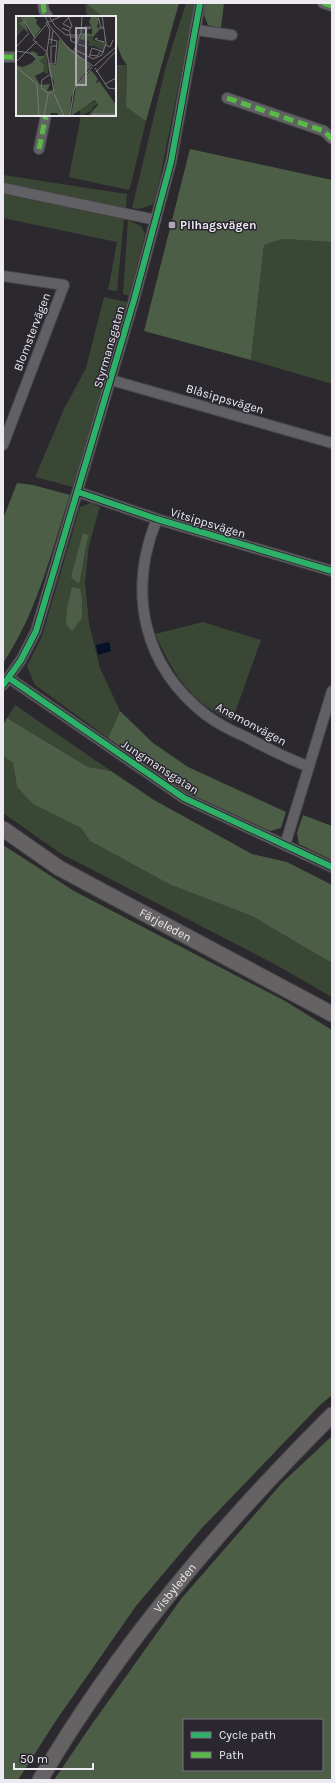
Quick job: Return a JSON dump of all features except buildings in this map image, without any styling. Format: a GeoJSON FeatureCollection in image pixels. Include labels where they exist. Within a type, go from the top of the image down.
{"type":"FeatureCollection","features":[{"type":"Feature","properties":{"kind":"main road","name":"Färjeleden"},"geometry":{"type":"LineString","coordinates":[[3,829],[59,868],[332,1014]]}},
{"type":"Feature","properties":{"kind":"main road","name":"Visbyleden"},"geometry":{"type":"LineString","coordinates":[[40,1780],[86,1708],[168,1596],[205,1550],[256,1492],[332,1414]]}},
{"type":"Feature","properties":{"kind":"street"},"geometry":{"type":"LineString","coordinates":[[43,3],[44,11],[47,16]]}},
{"type":"Feature","properties":{"kind":"street","name":"Styrmansgatan"},"geometry":{"type":"LineString","coordinates":[[6,681],[21,660],[36,631],[111,380],[171,162],[200,3]]}},
{"type":"Feature","properties":{"kind":"street"},"geometry":{"type":"LineString","coordinates":[[323,3],[332,6]]}},
{"type":"Feature","properties":{"kind":"street"},"geometry":{"type":"LineString","coordinates":[[196,30],[232,34]]}},
{"type":"Feature","properties":{"kind":"street"},"geometry":{"type":"LineString","coordinates":[[3,57],[16,57]]}},
{"type":"Feature","properties":{"kind":"street"},"geometry":{"type":"LineString","coordinates":[[227,98],[324,131],[332,139]]}},
{"type":"Feature","properties":{"kind":"street"},"geometry":{"type":"LineString","coordinates":[[39,149],[46,116]]}},
{"type":"Feature","properties":{"kind":"street"},"geometry":{"type":"LineString","coordinates":[[3,188],[156,220]]}},
{"type":"Feature","properties":{"kind":"street","name":"Blomstervägen"},"geometry":{"type":"LineString","coordinates":[[3,276],[64,285],[3,445]]}},
{"type":"Feature","properties":{"kind":"street","name":"Blåsippsvägen"},"geometry":{"type":"LineString","coordinates":[[111,380],[332,443]]}},
{"type":"Feature","properties":{"kind":"street","name":"Vitsippsvägen"},"geometry":{"type":"LineString","coordinates":[[78,492],[157,519],[332,571]]}},
{"type":"Feature","properties":{"kind":"street","name":"Anemonvägen"},"geometry":{"type":"LineString","coordinates":[[157,519],[147,550],[143,570],[143,610],[156,656],[167,674],[179,690],[207,716],[263,746],[309,767]]}},
{"type":"Feature","properties":{"kind":"street","name":"Jungmansgatan"},"geometry":{"type":"LineString","coordinates":[[6,681],[184,798],[332,867]]}},
{"type":"Feature","properties":{"kind":"street"},"geometry":{"type":"LineString","coordinates":[[284,845],[332,691]]}},
{"type":"Feature","properties":{"kind":"green space"},"geometry":{"type":"Polygon","coordinates":[[[85,3],[179,3],[146,121],[126,107],[127,65],[122,58],[116,43],[116,16],[102,16],[85,3]]]}},
{"type":"Feature","properties":{"kind":"green space"},"geometry":{"type":"Polygon","coordinates":[[[186,3],[195,3],[156,198],[152,205],[139,209],[132,208],[166,66],[186,3]]]}},
{"type":"Feature","properties":{"kind":"green space"},"geometry":{"type":"Polygon","coordinates":[[[205,3],[224,3],[221,28],[208,25],[204,15],[205,3]]]}},
{"type":"Feature","properties":{"kind":"green space"},"geometry":{"type":"Polygon","coordinates":[[[85,4],[102,16],[87,16],[85,4]]]}},
{"type":"Feature","properties":{"kind":"green space"},"geometry":{"type":"Polygon","coordinates":[[[116,65],[127,65],[126,107],[146,121],[130,188],[128,190],[69,177],[81,116],[116,116],[116,65]]]}},
{"type":"Feature","properties":{"kind":"green space"},"geometry":{"type":"Polygon","coordinates":[[[190,149],[332,180],[332,242],[283,239],[264,245],[251,360],[144,331],[190,149]]]}},
{"type":"Feature","properties":{"kind":"green space"},"geometry":{"type":"Polygon","coordinates":[[[3,175],[127,194],[126,208],[3,183],[3,175]]]}},
{"type":"Feature","properties":{"kind":"green space"},"geometry":{"type":"Polygon","coordinates":[[[3,194],[124,219],[117,291],[108,290],[117,242],[3,218],[3,194]]]}},
{"type":"Feature","properties":{"kind":"green space"},"geometry":{"type":"Polygon","coordinates":[[[128,220],[141,226],[145,234],[129,296],[123,294],[128,220]]]}},
{"type":"Feature","properties":{"kind":"green space"},"geometry":{"type":"Polygon","coordinates":[[[283,239],[332,242],[332,384],[251,360],[264,245],[283,239]]]}},
{"type":"Feature","properties":{"kind":"green space"},"geometry":{"type":"Polygon","coordinates":[[[104,297],[127,302],[73,487],[35,477],[64,409],[86,368],[104,297]]]}},
{"type":"Feature","properties":{"kind":"green space"},"geometry":{"type":"Polygon","coordinates":[[[17,483],[33,485],[70,495],[34,603],[15,644],[3,663],[3,519],[17,483]]]}},
{"type":"Feature","properties":{"kind":"green space"},"geometry":{"type":"Polygon","coordinates":[[[91,503],[100,507],[89,545],[85,582],[89,623],[100,668],[120,711],[108,738],[35,685],[27,666],[42,636],[80,507],[91,503]],[[83,533],[79,584],[86,547],[89,535],[83,533]]]}},
{"type":"Feature","properties":{"kind":"green space"},"geometry":{"type":"Polygon","coordinates":[[[83,533],[89,535],[79,584],[71,577],[83,533]]]}},
{"type":"Feature","properties":{"kind":"green space"},"geometry":{"type":"Polygon","coordinates":[[[72,587],[80,589],[82,598],[82,618],[72,631],[66,624],[67,608],[72,587]]]}},
{"type":"Feature","properties":{"kind":"green space"},"geometry":{"type":"Polygon","coordinates":[[[203,622],[261,640],[232,721],[205,705],[185,686],[169,662],[155,634],[203,622]]]}},
{"type":"Feature","properties":{"kind":"green space"},"geometry":{"type":"Polygon","coordinates":[[[15,705],[111,771],[88,767],[7,718],[15,705]]]}},
{"type":"Feature","properties":{"kind":"green space"},"geometry":{"type":"Polygon","coordinates":[[[120,711],[153,743],[188,767],[286,812],[281,828],[270,831],[188,793],[108,738],[120,711]]]}},
{"type":"Feature","properties":{"kind":"green space"},"geometry":{"type":"Polygon","coordinates":[[[7,718],[88,767],[111,771],[154,800],[252,854],[287,862],[332,885],[332,963],[252,916],[171,885],[90,841],[81,828],[33,804],[17,787],[13,763],[3,756],[3,725],[7,718]]]}},
{"type":"Feature","properties":{"kind":"green space"},"geometry":{"type":"Polygon","coordinates":[[[3,756],[13,763],[17,787],[33,804],[81,828],[90,841],[171,885],[252,916],[332,963],[332,997],[278,966],[60,853],[3,813],[3,756]]]}},
{"type":"Feature","properties":{"kind":"green space"},"geometry":{"type":"Polygon","coordinates":[[[303,815],[332,826],[332,860],[299,844],[297,833],[303,815]]]}},
{"type":"Feature","properties":{"kind":"green space"},"geometry":{"type":"Polygon","coordinates":[[[3,845],[74,891],[285,1001],[332,1030],[332,1395],[320,1405],[201,1529],[136,1606],[55,1722],[18,1780],[3,1780],[3,845]]]}},
{"type":"Feature","properties":{"kind":"green space"},"geometry":{"type":"Polygon","coordinates":[[[332,1436],[332,1780],[54,1780],[181,1599],[282,1483],[332,1436]]]}},
{"type":"Feature","properties":{"kind":"water"},"geometry":{"type":"Polygon","coordinates":[[[109,642],[111,651],[98,655],[96,645],[109,642]]]}},
{"type":"Feature","properties":{"kind":"marked path"},"geometry":{"type":"LineString","coordinates":[[43,3],[44,11],[47,16]]}},
{"type":"Feature","properties":{"kind":"marked path"},"geometry":{"type":"LineString","coordinates":[[323,3],[332,6]]}},
{"type":"Feature","properties":{"kind":"marked path"},"geometry":{"type":"LineString","coordinates":[[3,57],[16,57]]}},
{"type":"Feature","properties":{"kind":"marked path"},"geometry":{"type":"LineString","coordinates":[[227,98],[324,131],[332,139]]}},
{"type":"Feature","properties":{"kind":"marked path"},"geometry":{"type":"LineString","coordinates":[[39,149],[46,116]]}},
{"type":"Feature","properties":{"kind":"cycle path"},"geometry":{"type":"LineString","coordinates":[[3,685],[21,660],[36,631],[134,300],[171,162],[200,3]]}},
{"type":"Feature","properties":{"kind":"cycle path"},"geometry":{"type":"LineString","coordinates":[[78,492],[157,519],[332,571]]}},
{"type":"Feature","properties":{"kind":"cycle path"},"geometry":{"type":"LineString","coordinates":[[9,678],[184,798],[332,867]]}},
{"type":"Feature","properties":{"kind":"place","name":"Pilhagsvägen"},"geometry":{"type":"Point","coordinates":[172,225]}}]}
